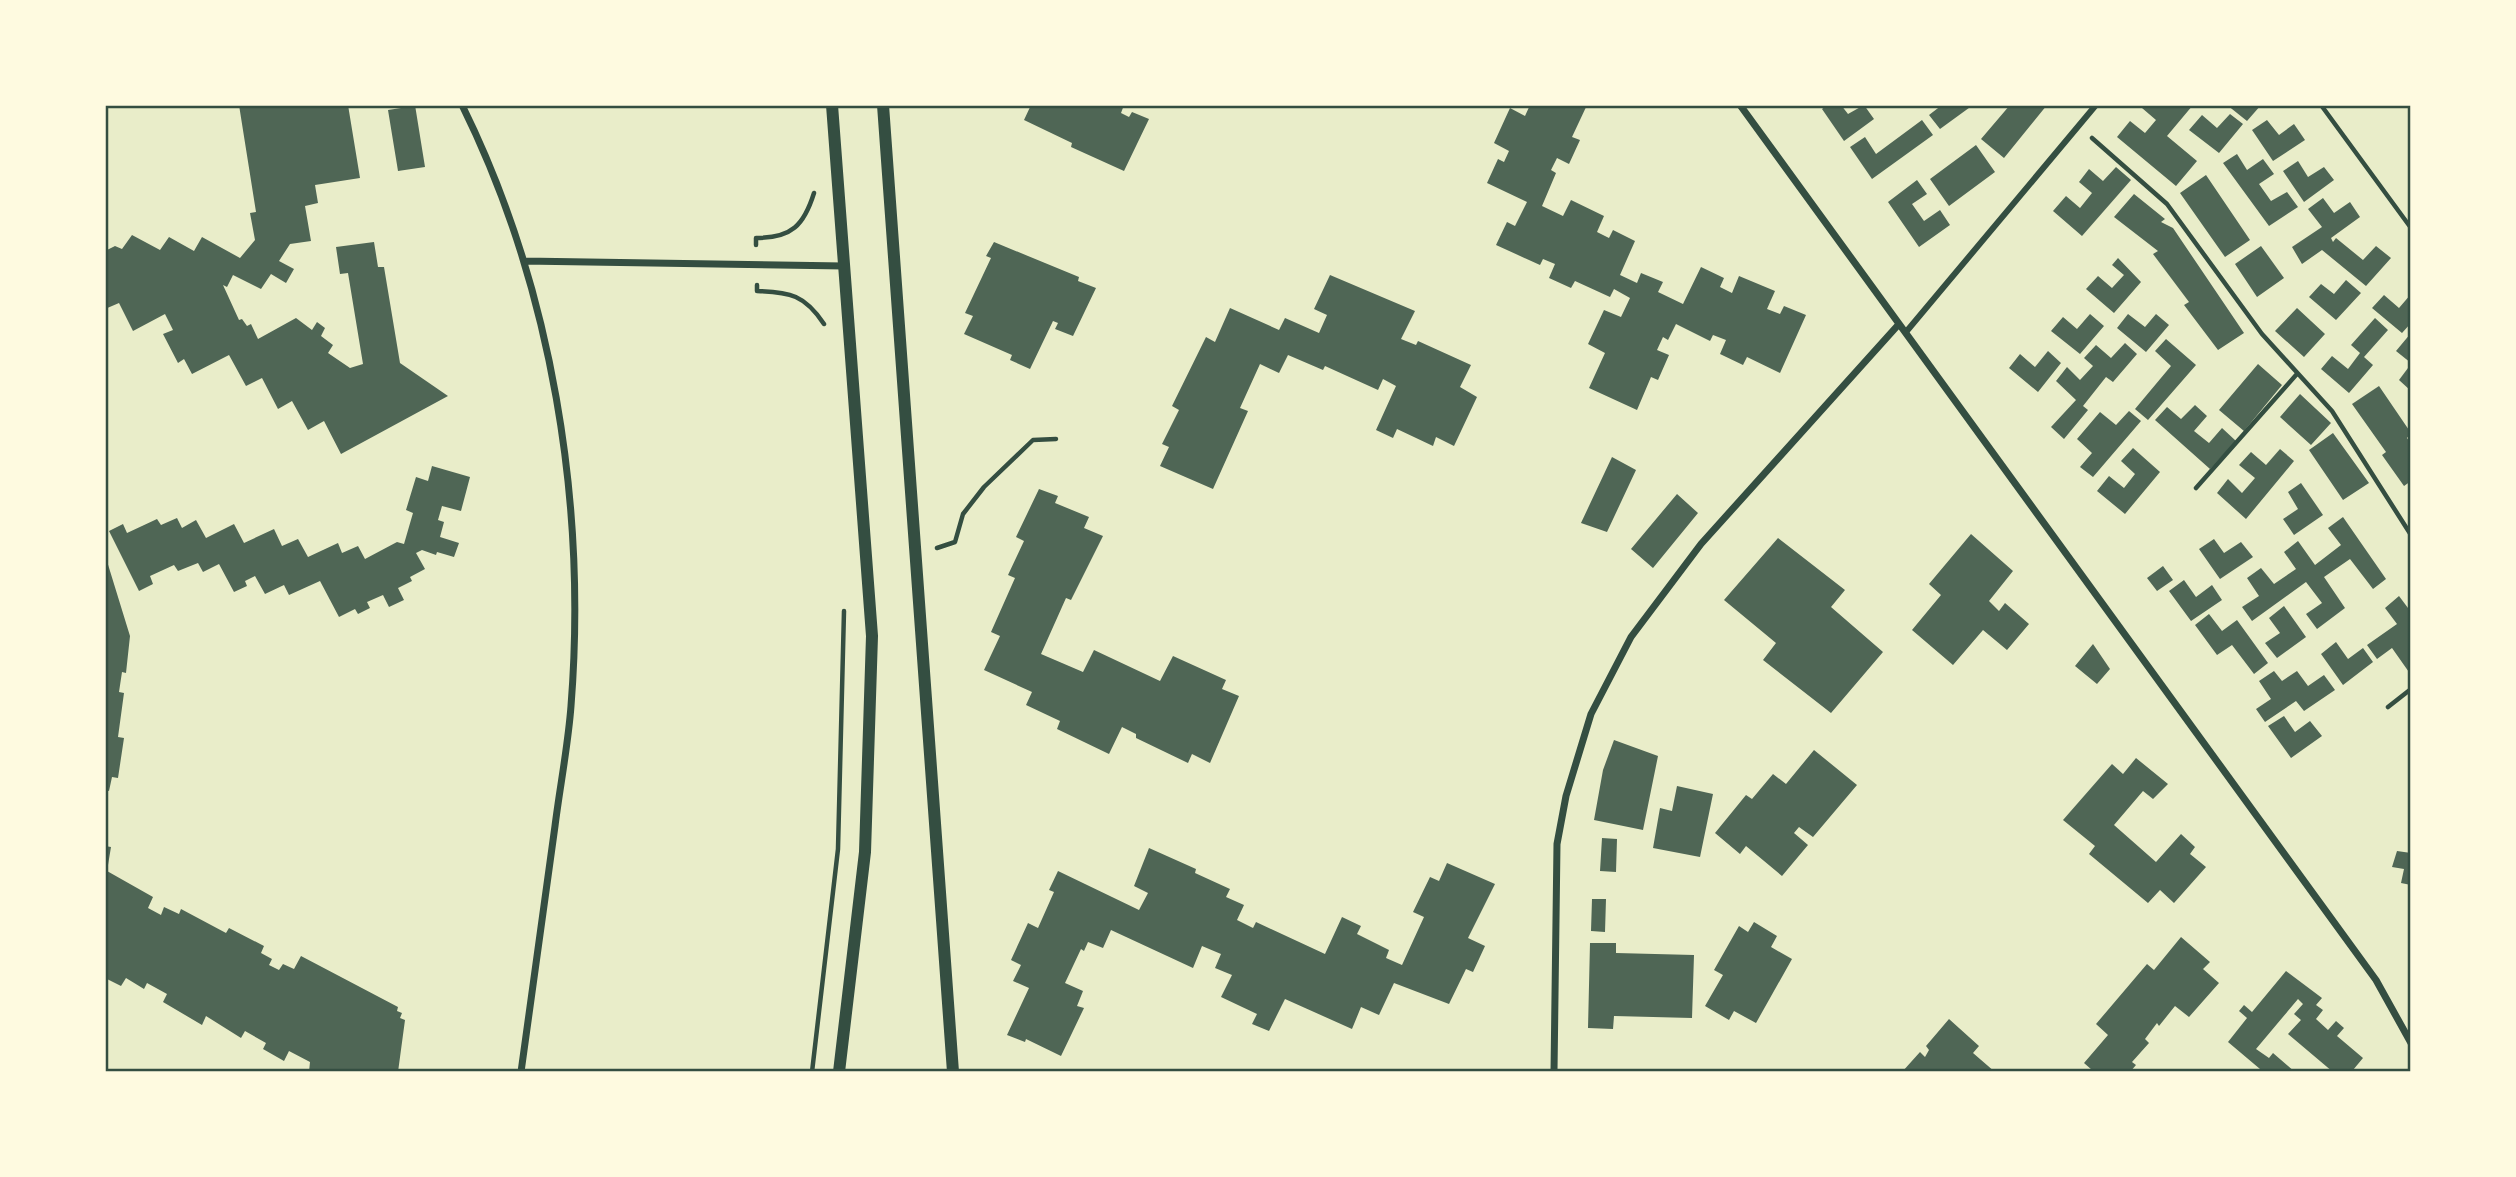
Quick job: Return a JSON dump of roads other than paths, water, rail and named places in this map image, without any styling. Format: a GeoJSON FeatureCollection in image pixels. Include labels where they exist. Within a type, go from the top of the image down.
{"type":"FeatureCollection","features":[{"type":"Feature","properties":{"kind":"street"},"geometry":{"type":"LineString","coordinates":[[462,105],[482,146],[524,261],[558,407],[575,561],[571,706],[521,1072]]}},
{"type":"Feature","properties":{"kind":"street"},"geometry":{"type":"LineString","coordinates":[[832,105],[872,636],[865,852],[839,1072]]}},
{"type":"Feature","properties":{"kind":"street"},"geometry":{"type":"LineString","coordinates":[[883,105],[953,1072]]}},
{"type":"Feature","properties":{"kind":"street"},"geometry":{"type":"LineString","coordinates":[[1740,105],[2376,980],[2411,1043]]}},
{"type":"Feature","properties":{"kind":"street"},"geometry":{"type":"LineString","coordinates":[[1906,332],[2096,105]]}},
{"type":"Feature","properties":{"kind":"street"},"geometry":{"type":"LineString","coordinates":[[524,261],[844,266]]}},
{"type":"Feature","properties":{"kind":"street"},"geometry":{"type":"LineString","coordinates":[[1554,1072],[1557,844],[1566,796],[1591,714],[1631,637],[1701,544],[1899,324]]}}]}
